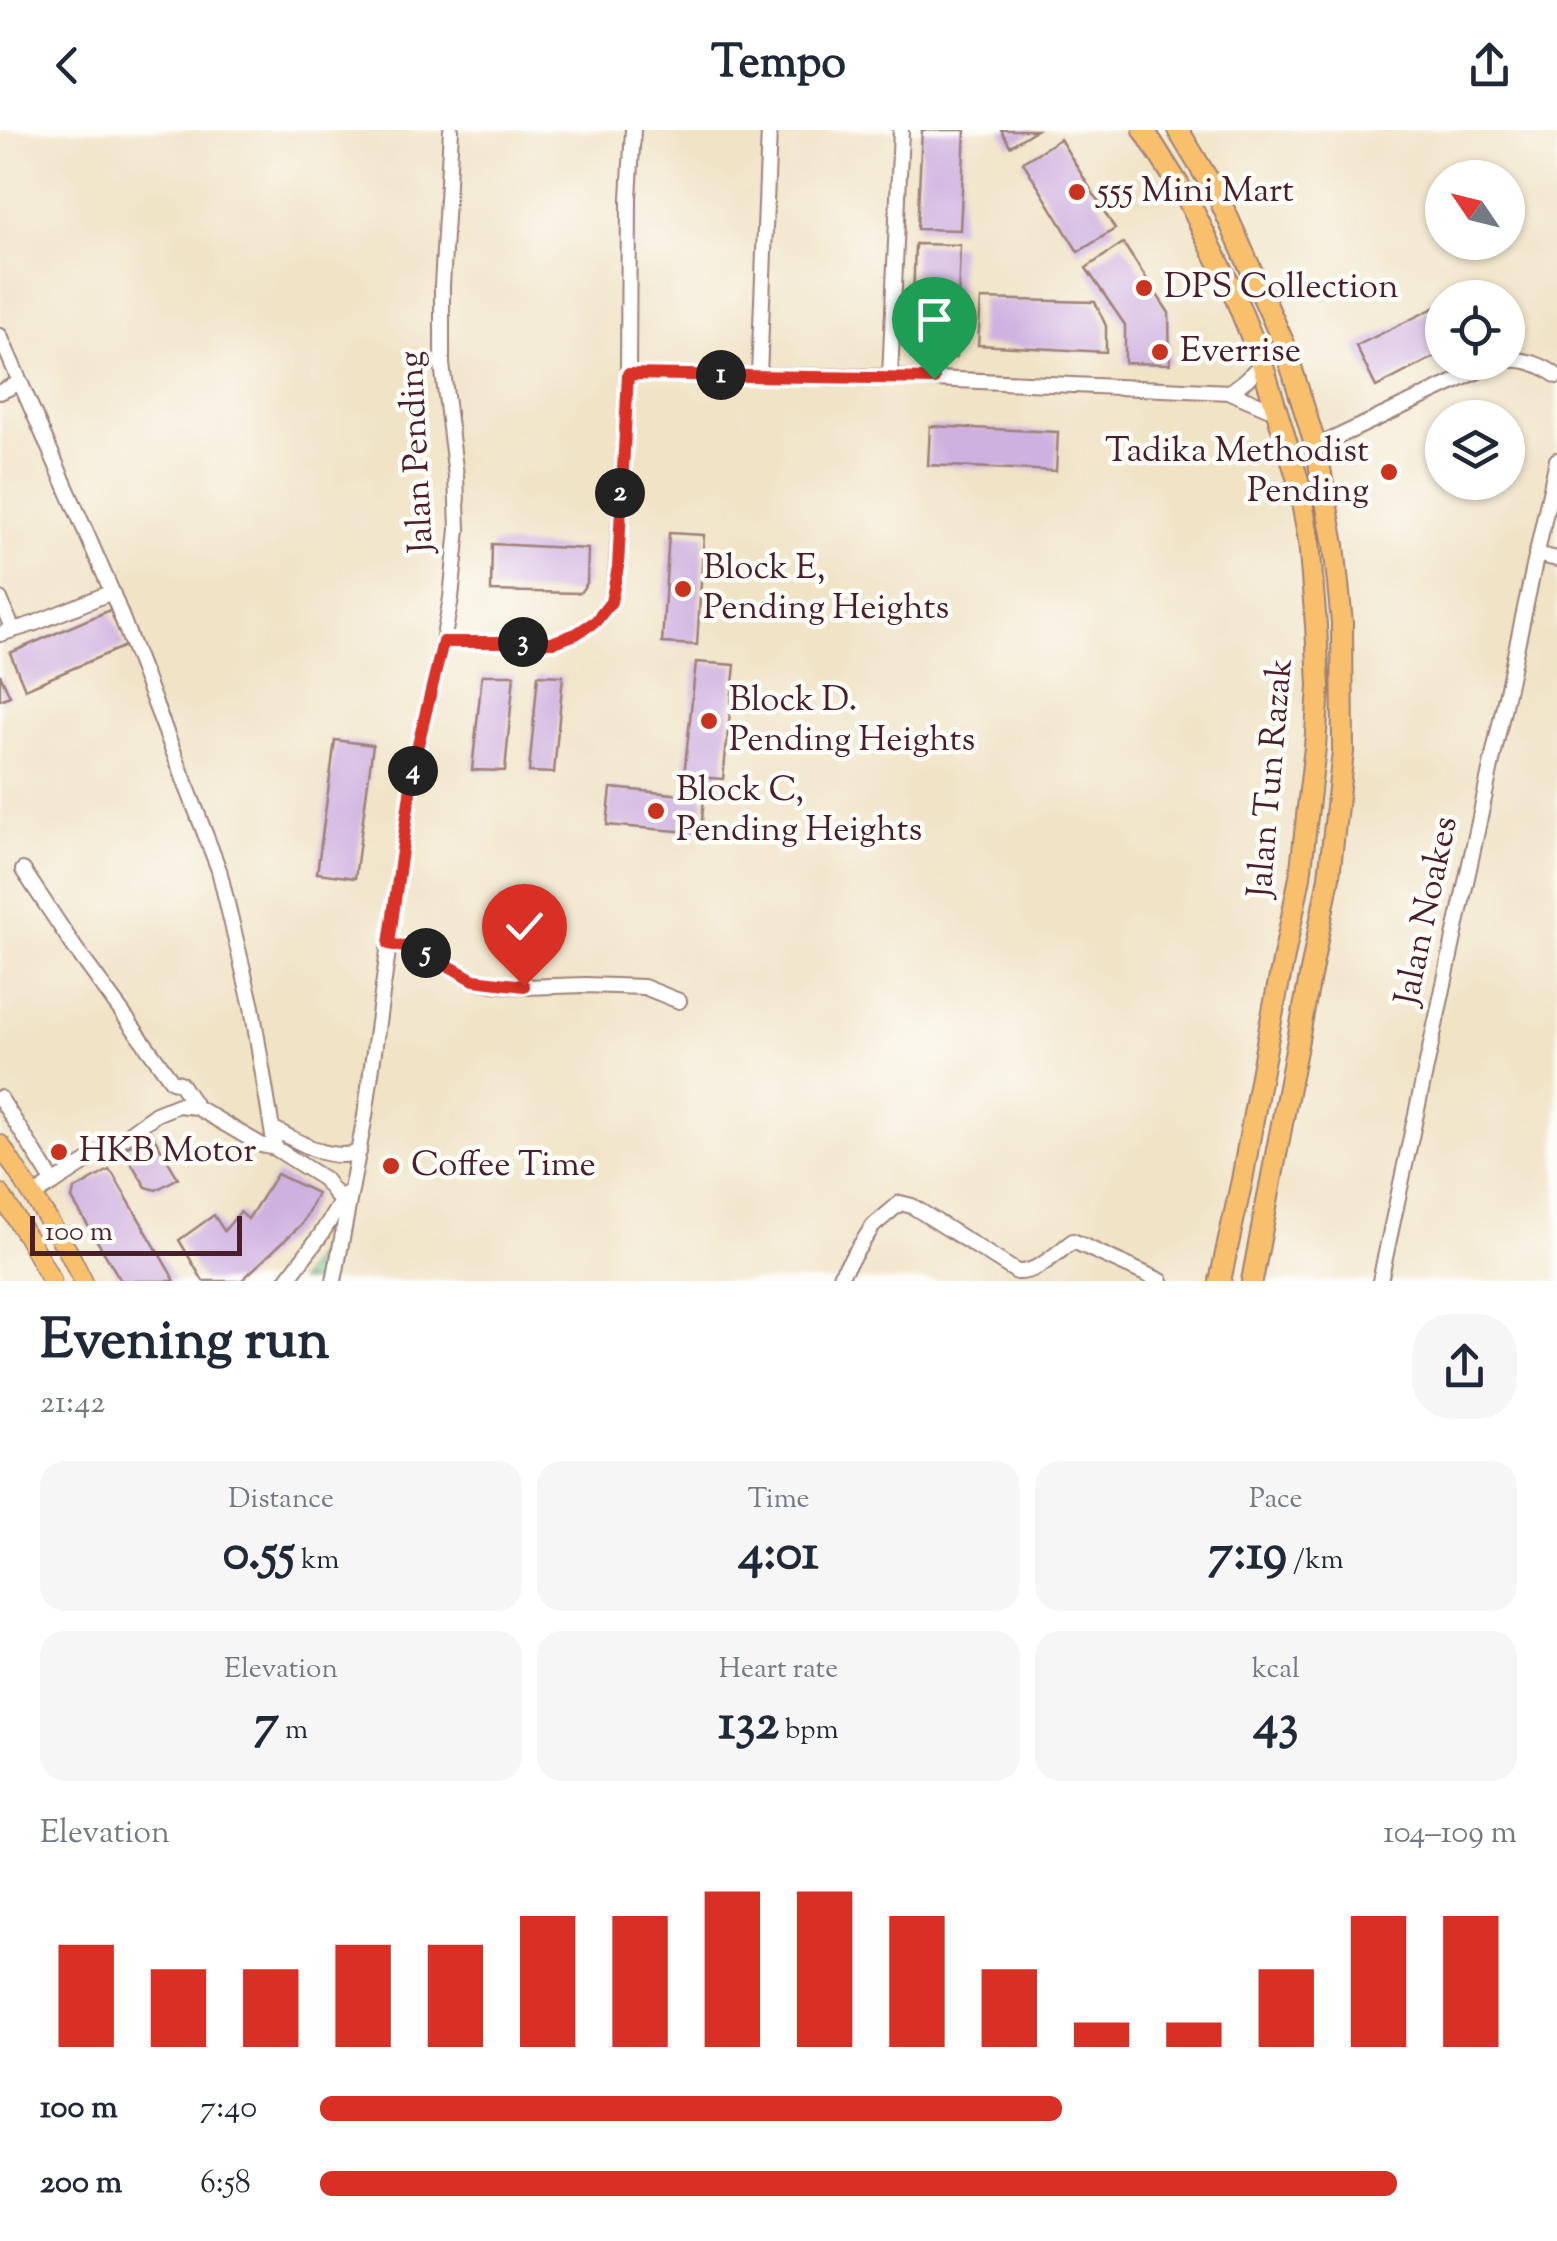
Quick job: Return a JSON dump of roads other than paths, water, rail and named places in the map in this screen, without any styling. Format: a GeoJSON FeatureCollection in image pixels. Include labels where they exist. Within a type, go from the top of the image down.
{"type":"FeatureCollection","features":[{"type":"Feature","properties":{"kind":"highway","name":"Jalan Tun Razak"},"geometry":{"type":"LineString","coordinates":[[1144,130],[1188,200],[1234,294],[1262,363],[1298,480],[1309,540],[1319,686],[1300,877],[1220,1281]]}},
{"type":"Feature","properties":{"kind":"highway","name":"Jalan Tun Razak"},"geometry":{"type":"LineString","coordinates":[[1178,130],[1219,198],[1284,344],[1316,447],[1334,545],[1342,623],[1343,752],[1329,878],[1252,1281]]}},
{"type":"Feature","properties":{"kind":"main road"},"geometry":{"type":"LineString","coordinates":[[0,1144],[83,1281]]}},
{"type":"Feature","properties":{"kind":"main road"},"geometry":{"type":"LineString","coordinates":[[0,1193],[52,1281]]}},
{"type":"Feature","properties":{"kind":"street","name":"Jalan Pending"},"geometry":{"type":"LineString","coordinates":[[286,1281],[312,1248],[354,1180],[415,757],[451,598],[458,529],[456,476],[442,364],[442,286],[451,130]]}},
{"type":"Feature","properties":{"kind":"street"},"geometry":{"type":"LineString","coordinates":[[443,642],[554,642],[596,621],[611,602],[618,567],[628,374],[633,130]]}},
{"type":"Feature","properties":{"kind":"street"},"geometry":{"type":"LineString","coordinates":[[759,375],[769,130]]}},
{"type":"Feature","properties":{"kind":"street"},"geometry":{"type":"LineString","coordinates":[[890,377],[901,130]]}},
{"type":"Feature","properties":{"kind":"street"},"geometry":{"type":"LineString","coordinates":[[0,336],[112,592],[222,879],[252,1007],[275,1148]]}},
{"type":"Feature","properties":{"kind":"street"},"geometry":{"type":"LineString","coordinates":[[1230,392],[1262,363]]}},
{"type":"Feature","properties":{"kind":"street"},"geometry":{"type":"LineString","coordinates":[[1525,363],[1557,376]]}},
{"type":"Feature","properties":{"kind":"street"},"geometry":{"type":"LineString","coordinates":[[628,374],[890,377],[1230,392],[1276,412]]}},
{"type":"Feature","properties":{"kind":"street"},"geometry":{"type":"LineString","coordinates":[[1316,447],[1459,380]]}},
{"type":"Feature","properties":{"kind":"street"},"geometry":{"type":"LineString","coordinates":[[0,392],[19,383]]}},
{"type":"Feature","properties":{"kind":"street","name":"Jalan Noakes"},"geometry":{"type":"LineString","coordinates":[[1380,1281],[1557,460]]}},
{"type":"Feature","properties":{"kind":"street"},"geometry":{"type":"LineString","coordinates":[[1536,554],[1557,559]]}},
{"type":"Feature","properties":{"kind":"street"},"geometry":{"type":"LineString","coordinates":[[0,599],[6,631],[112,592]]}},
{"type":"Feature","properties":{"kind":"street"},"geometry":{"type":"LineString","coordinates":[[23,870],[172,1081],[180,1083],[196,1107]]}},
{"type":"Feature","properties":{"kind":"street"},"geometry":{"type":"LineString","coordinates":[[389,944],[420,950],[474,980],[493,984],[644,987],[679,1001]]}},
{"type":"Feature","properties":{"kind":"street"},"geometry":{"type":"LineString","coordinates":[[156,1114],[172,1081]]}},
{"type":"Feature","properties":{"kind":"street"},"geometry":{"type":"LineString","coordinates":[[0,1098],[54,1183]]}},
{"type":"Feature","properties":{"kind":"street"},"geometry":{"type":"LineString","coordinates":[[33,1196],[156,1114],[178,1105],[196,1107],[262,1145],[275,1148],[324,1179],[341,1202]]}},
{"type":"Feature","properties":{"kind":"street"},"geometry":{"type":"LineString","coordinates":[[274,1129],[329,1154],[346,1157],[359,1152]]}},
{"type":"Feature","properties":{"kind":"street"},"geometry":{"type":"LineString","coordinates":[[334,1281],[354,1180]]}},
{"type":"Feature","properties":{"kind":"street"},"geometry":{"type":"LineString","coordinates":[[840,1276],[873,1226],[900,1203],[912,1206],[1017,1272],[1037,1268],[1073,1240],[1161,1281]]}},
{"type":"Feature","properties":{"kind":"place","name":"555 Mini Mart"},"geometry":{"type":"Point","coordinates":[1077,192]}},
{"type":"Feature","properties":{"kind":"place","name":"DPS Collection"},"geometry":{"type":"Point","coordinates":[1144,288]}},
{"type":"Feature","properties":{"kind":"place","name":"Everrise"},"geometry":{"type":"Point","coordinates":[1160,352]}},
{"type":"Feature","properties":{"kind":"place","name":"Tadika Methodist Pending"},"geometry":{"type":"Point","coordinates":[1389,472]}},
{"type":"Feature","properties":{"kind":"place","name":"Block E, Pending Heights"},"geometry":{"type":"Point","coordinates":[683,589]}},
{"type":"Feature","properties":{"kind":"place","name":"Block D. Pending Heights"},"geometry":{"type":"Point","coordinates":[709,721]}},
{"type":"Feature","properties":{"kind":"place","name":"Block C, Pending Heights"},"geometry":{"type":"Point","coordinates":[656,811]}},
{"type":"Feature","properties":{"kind":"place","name":"HKB Motor"},"geometry":{"type":"Point","coordinates":[59,1152]}},
{"type":"Feature","properties":{"kind":"place","name":"Coffee Time"},"geometry":{"type":"Point","coordinates":[391,1166]}}]}
